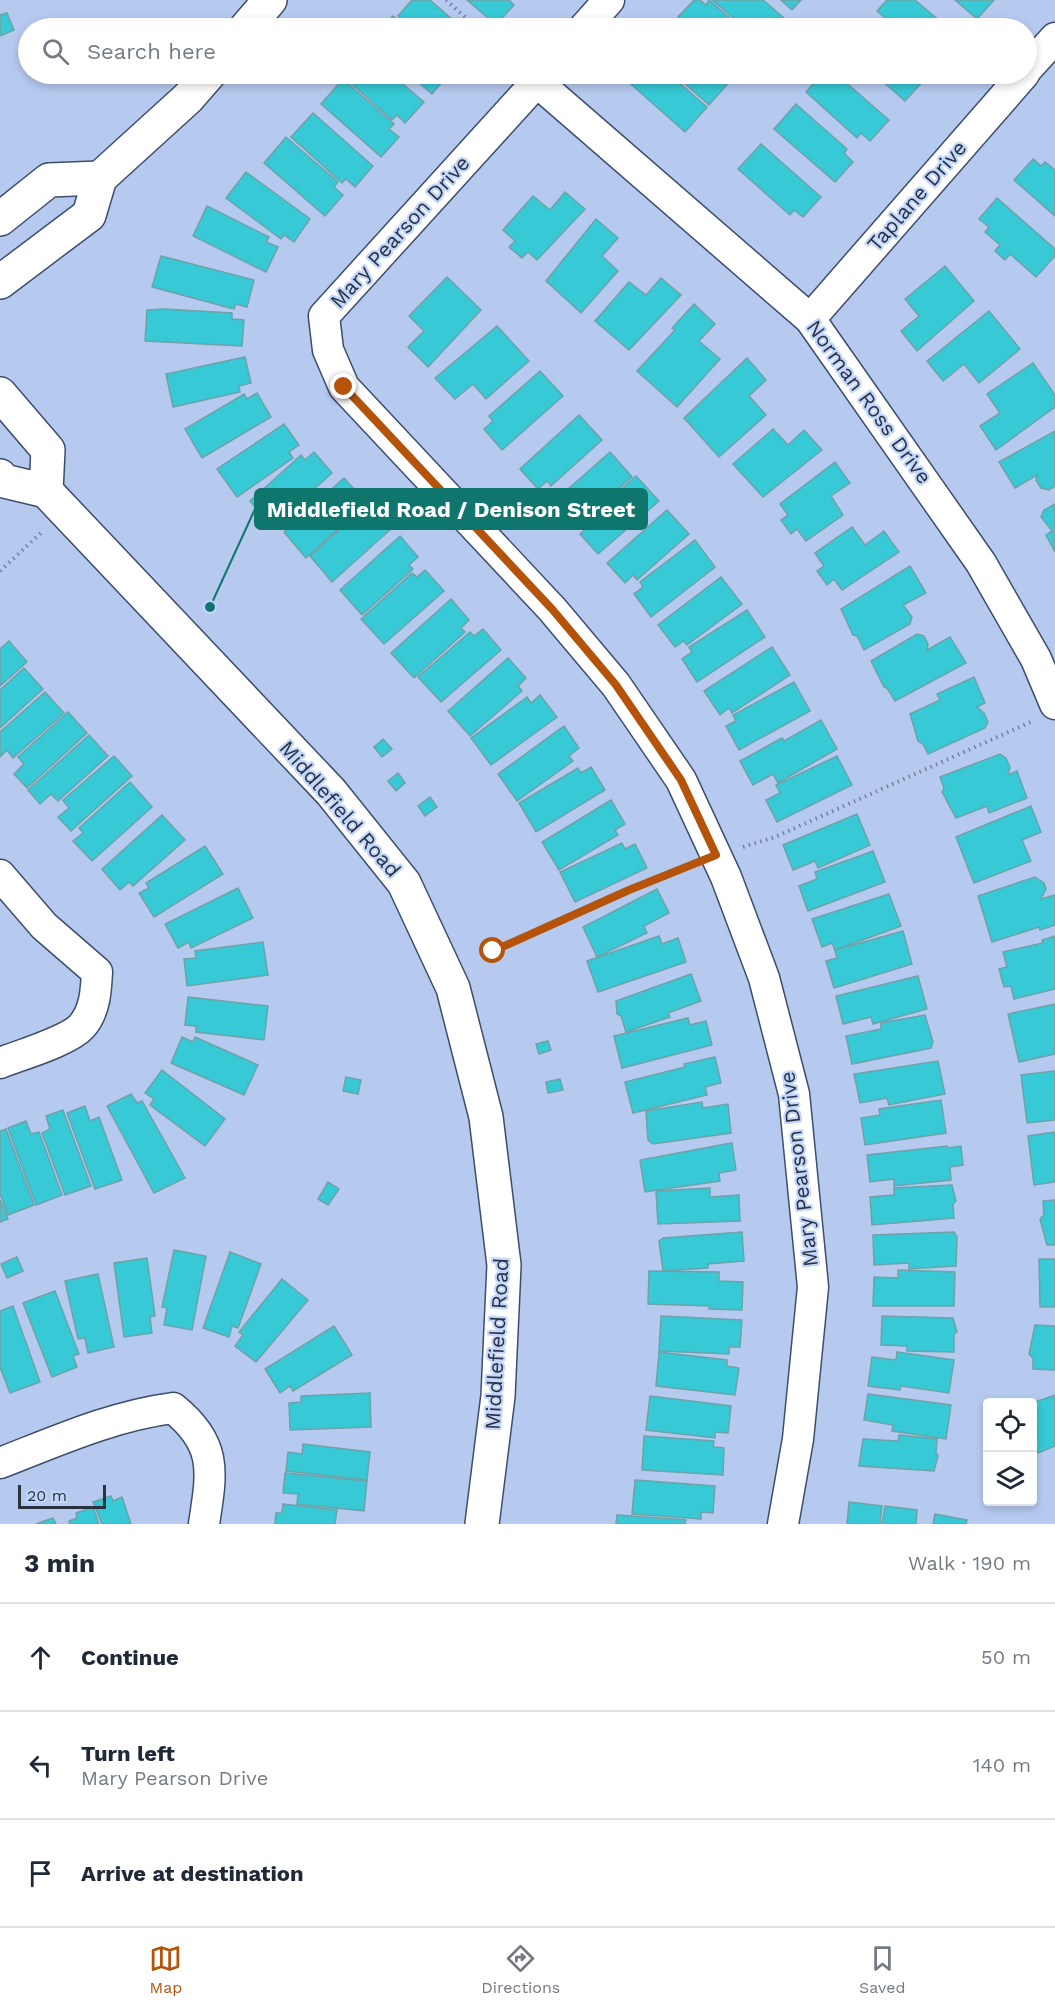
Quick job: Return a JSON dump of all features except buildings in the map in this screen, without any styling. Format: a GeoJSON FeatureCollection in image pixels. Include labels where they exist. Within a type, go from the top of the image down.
{"type":"FeatureCollection","features":[{"type":"Feature","properties":{"kind":"main road"},"geometry":{"type":"LineString","coordinates":[[255,18],[270,0]]}},
{"type":"Feature","properties":{"kind":"main road"},"geometry":{"type":"LineString","coordinates":[[0,282],[89,215],[100,178],[188,98],[200,84]]}},
{"type":"Feature","properties":{"kind":"main road"},"geometry":{"type":"LineString","coordinates":[[0,219],[49,180],[100,178]]}},
{"type":"Feature","properties":{"kind":"main road"},"geometry":{"type":"LineString","coordinates":[[0,394],[48,450],[55,501],[4,481],[0,476]]}},
{"type":"Feature","properties":{"kind":"main road","name":"Middlefield Road"},"geometry":{"type":"LineString","coordinates":[[55,501],[331,792],[404,883],[453,988],[486,1117],[504,1265],[498,1396],[482,1524]]}},
{"type":"Feature","properties":{"kind":"street"},"geometry":{"type":"LineString","coordinates":[[593,18],[609,0]]}},
{"type":"Feature","properties":{"kind":"street","name":"Taplane Drive"},"geometry":{"type":"LineString","coordinates":[[1037,58],[1055,38]]}},
{"type":"Feature","properties":{"kind":"street","name":"Mary Pearson Drive"},"geometry":{"type":"LineString","coordinates":[[536,84],[324,316],[328,350],[344,387],[552,609],[616,685],[681,780],[716,855],[764,978],[794,1094],[813,1287],[798,1439],[783,1524]]}},
{"type":"Feature","properties":{"kind":"street","name":"Norman Ross Drive"},"geometry":{"type":"LineString","coordinates":[[548,84],[810,319],[981,563],[1036,659],[1050,710]]}},
{"type":"Feature","properties":{"kind":"street","name":"Taplane Drive"},"geometry":{"type":"LineString","coordinates":[[810,319],[1015,84]]}},
{"type":"Feature","properties":{"kind":"street"},"geometry":{"type":"LineString","coordinates":[[0,875],[44,926],[97,972],[96,998],[82,1027],[51,1044],[0,1063]]}},
{"type":"Feature","properties":{"kind":"street"},"geometry":{"type":"LineString","coordinates":[[0,1463],[100,1424],[140,1412],[173,1408],[192,1423],[209,1454],[209,1490],[204,1524]]}},
{"type":"Feature","properties":{"kind":"path"},"geometry":{"type":"LineString","coordinates":[[446,0],[466,18]]}},
{"type":"Feature","properties":{"kind":"path"},"geometry":{"type":"LineString","coordinates":[[0,571],[55,501]]}},
{"type":"Feature","properties":{"kind":"path"},"geometry":{"type":"LineString","coordinates":[[493,951],[629,890],[716,855],[775,837],[1050,710]]}},
{"type":"Feature","properties":{"kind":"place","name":"Middlefield Road / Denison Street"},"geometry":{"type":"Point","coordinates":[210,607]}},
{"type":"Feature","properties":{"kind":"route"},"geometry":{"type":"LineString","coordinates":[[344,387],[552,609],[616,685],[681,780],[716,855],[629,890],[493,951]]}}]}
